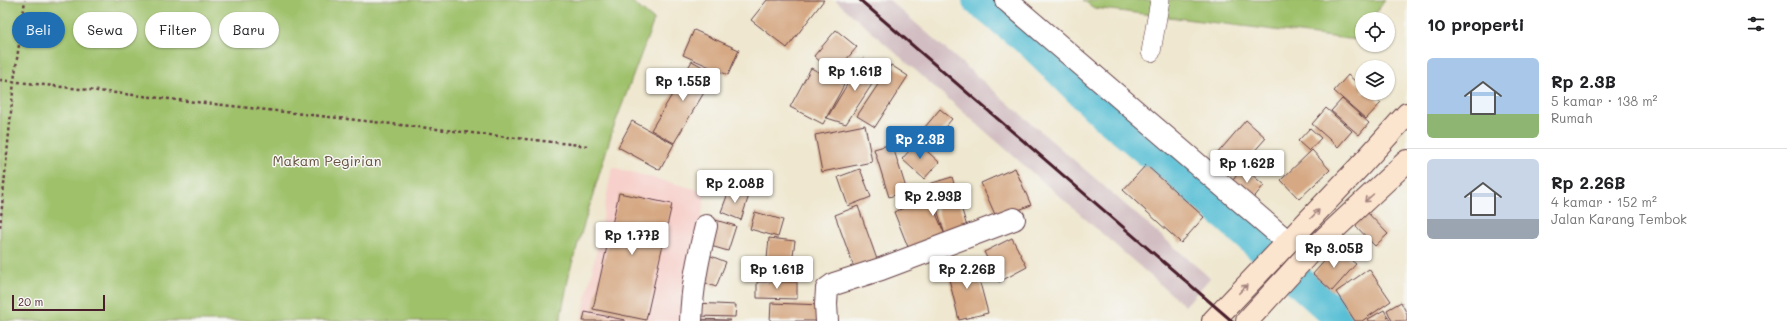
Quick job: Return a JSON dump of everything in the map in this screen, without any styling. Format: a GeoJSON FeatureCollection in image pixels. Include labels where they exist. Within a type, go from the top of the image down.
{"type":"FeatureCollection","features":[{"type":"Feature","properties":{"kind":"main road"},"geometry":{"type":"LineString","coordinates":[[1213,321],[1362,164],[1407,114]]}},
{"type":"Feature","properties":{"kind":"main road"},"geometry":{"type":"LineString","coordinates":[[1362,164],[1385,183]]}},
{"type":"Feature","properties":{"kind":"main road"},"geometry":{"type":"LineString","coordinates":[[1247,321],[1310,252],[1406,165]]}},
{"type":"Feature","properties":{"kind":"street"},"geometry":{"type":"LineString","coordinates":[[1006,0],[1288,242]]}},
{"type":"Feature","properties":{"kind":"street"},"geometry":{"type":"LineString","coordinates":[[827,321],[827,289],[834,284],[881,269],[1014,219]]}},
{"type":"Feature","properties":{"kind":"street"},"geometry":{"type":"LineString","coordinates":[[691,321],[691,297],[696,264],[706,226]]}},
{"type":"Feature","properties":{"kind":"lane"},"geometry":{"type":"LineString","coordinates":[[1151,52],[1160,0]]}},
{"type":"Feature","properties":{"kind":"path"},"geometry":{"type":"LineString","coordinates":[[0,227],[14,81],[25,0]]}},
{"type":"Feature","properties":{"kind":"path"},"geometry":{"type":"LineString","coordinates":[[0,80],[588,146]]}},
{"type":"Feature","properties":{"kind":"shaded area"},"geometry":{"type":"Polygon","coordinates":[[[835,0],[889,0],[1210,278],[1185,306],[835,0]]]}},
{"type":"Feature","properties":{"kind":"shaded area"},"geometry":{"type":"Polygon","coordinates":[[[612,167],[706,192],[683,321],[581,321],[597,248],[612,167]]]}},
{"type":"Feature","properties":{"kind":"green space","name":"Makam Pegirian"},"geometry":{"type":"Polygon","coordinates":[[[0,0],[630,0],[654,20],[613,129],[570,270],[560,321],[0,321],[0,0]]]}},
{"type":"Feature","properties":{"kind":"green space"},"geometry":{"type":"Polygon","coordinates":[[[1083,0],[1385,0],[1377,12],[1355,12],[1355,40],[1094,8],[1083,0]]]}},
{"type":"Feature","properties":{"kind":"building"},"geometry":{"type":"Polygon","coordinates":[[[767,0],[824,0],[787,48],[751,20],[767,0]]]}},
{"type":"Feature","properties":{"kind":"building"},"geometry":{"type":"Polygon","coordinates":[[[694,30],[739,50],[728,75],[683,55],[694,30]]]}},
{"type":"Feature","properties":{"kind":"building"},"geometry":{"type":"Polygon","coordinates":[[[836,30],[857,47],[834,74],[814,56],[836,30]]]}},
{"type":"Feature","properties":{"kind":"building"},"geometry":{"type":"Polygon","coordinates":[[[863,58],[882,69],[846,124],[827,118],[863,58]]]}},
{"type":"Feature","properties":{"kind":"building"},"geometry":{"type":"Polygon","coordinates":[[[692,61],[715,74],[674,143],[651,130],[692,61]]]}},
{"type":"Feature","properties":{"kind":"building"},"geometry":{"type":"Polygon","coordinates":[[[891,65],[908,76],[875,127],[857,116],[891,65]]]}},
{"type":"Feature","properties":{"kind":"building"},"geometry":{"type":"Polygon","coordinates":[[[811,68],[844,85],[823,124],[790,107],[811,68]]]}},
{"type":"Feature","properties":{"kind":"building"},"geometry":{"type":"Polygon","coordinates":[[[1348,75],[1355,81],[1355,100],[1377,100],[1381,103],[1366,119],[1334,91],[1348,75]]]}},
{"type":"Feature","properties":{"kind":"building"},"geometry":{"type":"Polygon","coordinates":[[[1342,99],[1369,123],[1359,135],[1331,111],[1342,99]]]}},
{"type":"Feature","properties":{"kind":"building"},"geometry":{"type":"Polygon","coordinates":[[[1326,108],[1352,131],[1338,147],[1312,124],[1326,108]]]}},
{"type":"Feature","properties":{"kind":"building"},"geometry":{"type":"Polygon","coordinates":[[[940,109],[952,119],[927,149],[915,139],[940,109]]]}},
{"type":"Feature","properties":{"kind":"building"},"geometry":{"type":"Polygon","coordinates":[[[1246,120],[1266,138],[1236,172],[1216,155],[1246,120]]]}},
{"type":"Feature","properties":{"kind":"building"},"geometry":{"type":"Polygon","coordinates":[[[632,121],[674,144],[660,170],[618,147],[632,121]]]}},
{"type":"Feature","properties":{"kind":"building"},"geometry":{"type":"Polygon","coordinates":[[[865,125],[872,162],[822,172],[815,135],[865,125]]]}},
{"type":"Feature","properties":{"kind":"building"},"geometry":{"type":"Polygon","coordinates":[[[1310,128],[1321,138],[1309,151],[1298,141],[1310,128]]]}},
{"type":"Feature","properties":{"kind":"building"},"geometry":{"type":"Polygon","coordinates":[[[917,142],[939,162],[924,179],[902,159],[917,142]]]}},
{"type":"Feature","properties":{"kind":"building"},"geometry":{"type":"Polygon","coordinates":[[[892,144],[907,191],[889,197],[874,149],[892,144]]]}},
{"type":"Feature","properties":{"kind":"building"},"geometry":{"type":"Polygon","coordinates":[[[1312,150],[1330,170],[1299,199],[1281,180],[1312,150]]]}},
{"type":"Feature","properties":{"kind":"building"},"geometry":{"type":"Polygon","coordinates":[[[1146,165],[1204,217],[1181,243],[1123,190],[1146,165]]]}},
{"type":"Feature","properties":{"kind":"building"},"geometry":{"type":"Polygon","coordinates":[[[1243,167],[1264,185],[1251,201],[1230,184],[1243,167]]]}},
{"type":"Feature","properties":{"kind":"building"},"geometry":{"type":"Polygon","coordinates":[[[1015,168],[1031,205],[997,219],[981,183],[1015,168]]]}},
{"type":"Feature","properties":{"kind":"building"},"geometry":{"type":"Polygon","coordinates":[[[860,169],[871,197],[848,206],[838,177],[860,169]]]}},
{"type":"Feature","properties":{"kind":"building"},"geometry":{"type":"Polygon","coordinates":[[[952,177],[968,230],[910,252],[894,212],[929,197],[945,235],[929,184],[952,177]]]}},
{"type":"Feature","properties":{"kind":"building"},"geometry":{"type":"Polygon","coordinates":[[[730,188],[749,195],[741,220],[721,212],[730,188]]]}},
{"type":"Feature","properties":{"kind":"building"},"geometry":{"type":"Polygon","coordinates":[[[619,193],[672,204],[646,320],[593,309],[619,193]]]}},
{"type":"Feature","properties":{"kind":"building"},"geometry":{"type":"Polygon","coordinates":[[[858,206],[879,265],[856,273],[835,215],[858,206]]]}},
{"type":"Feature","properties":{"kind":"building"},"geometry":{"type":"Polygon","coordinates":[[[1366,211],[1388,234],[1375,246],[1353,223],[1366,211]]]}},
{"type":"Feature","properties":{"kind":"building"},"geometry":{"type":"Polygon","coordinates":[[[755,212],[783,220],[778,237],[750,229],[755,212]]]}},
{"type":"Feature","properties":{"kind":"building"},"geometry":{"type":"Polygon","coordinates":[[[712,219],[736,226],[728,251],[704,244],[712,219]]]}},
{"type":"Feature","properties":{"kind":"building"},"geometry":{"type":"Polygon","coordinates":[[[769,238],[795,241],[792,262],[767,259],[769,238]]]}},
{"type":"Feature","properties":{"kind":"building"},"geometry":{"type":"Polygon","coordinates":[[[1012,238],[1027,267],[999,282],[984,252],[1012,238]]]}},
{"type":"Feature","properties":{"kind":"building"},"geometry":{"type":"Polygon","coordinates":[[[1336,248],[1356,264],[1332,291],[1313,274],[1336,248]]]}},
{"type":"Feature","properties":{"kind":"building"},"geometry":{"type":"Polygon","coordinates":[[[706,254],[726,262],[716,287],[697,280],[706,254]]]}},
{"type":"Feature","properties":{"kind":"building"},"geometry":{"type":"Polygon","coordinates":[[[974,260],[988,313],[959,320],[946,267],[974,260]]]}},
{"type":"Feature","properties":{"kind":"building"},"geometry":{"type":"Polygon","coordinates":[[[1369,269],[1391,301],[1362,321],[1355,321],[1336,292],[1369,269]]]}},
{"type":"Feature","properties":{"kind":"building"},"geometry":{"type":"Polygon","coordinates":[[[757,282],[797,282],[797,299],[757,298],[757,282]]]}},
{"type":"Feature","properties":{"kind":"building"},"geometry":{"type":"Polygon","coordinates":[[[1401,302],[1407,314],[1407,321],[1392,321],[1387,310],[1401,302]]]}},
{"type":"Feature","properties":{"kind":"building"},"geometry":{"type":"Polygon","coordinates":[[[696,303],[736,305],[735,317],[695,316],[696,303]]]}},
{"type":"Feature","properties":{"kind":"building"},"geometry":{"type":"Polygon","coordinates":[[[771,303],[822,305],[821,321],[770,321],[771,303]]]}},
{"type":"Feature","properties":{"kind":"building"},"geometry":{"type":"Polygon","coordinates":[[[1384,310],[1390,321],[1369,321],[1368,319],[1384,310]]]}},
{"type":"Feature","properties":{"kind":"building"},"geometry":{"type":"Polygon","coordinates":[[[585,312],[625,320],[625,321],[583,321],[585,312]]]}},
{"type":"Feature","properties":{"kind":"building"},"geometry":{"type":"Polygon","coordinates":[[[694,319],[730,320],[730,321],[694,321],[694,319]]]}},
{"type":"Feature","properties":{"kind":"waterway"},"geometry":{"type":"LineString","coordinates":[[978,0],[1033,44],[1105,115],[1228,217],[1343,321]]}},
{"type":"Feature","properties":{"kind":"railway"},"geometry":{"type":"LineString","coordinates":[[860,0],[1232,321]]}}]}
